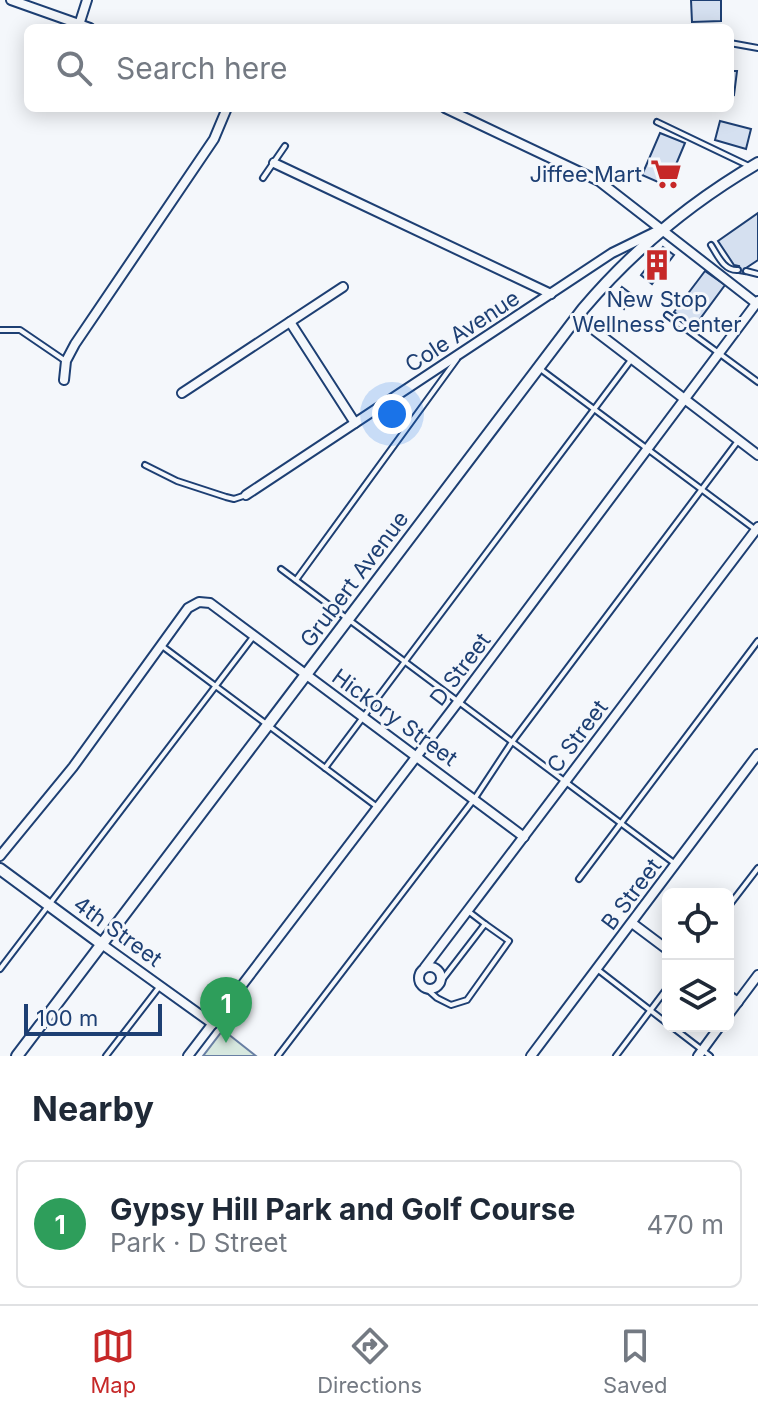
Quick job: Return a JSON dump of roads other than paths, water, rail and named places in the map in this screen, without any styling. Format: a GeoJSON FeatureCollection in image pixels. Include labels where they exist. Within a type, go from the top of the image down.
{"type":"FeatureCollection","features":[{"type":"Feature","properties":{"kind":"street"},"geometry":{"type":"LineString","coordinates":[[0,3],[10,0],[76,24]]}},
{"type":"Feature","properties":{"kind":"street"},"geometry":{"type":"LineString","coordinates":[[79,24],[87,0]]}},
{"type":"Feature","properties":{"kind":"street"},"geometry":{"type":"LineString","coordinates":[[64,380],[66,361],[214,139],[225,112]]}},
{"type":"Feature","properties":{"kind":"street"},"geometry":{"type":"LineString","coordinates":[[453,112],[599,181],[757,303]]}},
{"type":"Feature","properties":{"kind":"street"},"geometry":{"type":"LineString","coordinates":[[274,163],[551,294]]}},
{"type":"Feature","properties":{"kind":"street","name":"Grubert Avenue"},"geometry":{"type":"LineString","coordinates":[[17,1056],[577,317],[619,268],[660,230],[754,165]]}},
{"type":"Feature","properties":{"kind":"street","name":"Cole Avenue"},"geometry":{"type":"LineString","coordinates":[[246,495],[624,246],[660,230]]}},
{"type":"Feature","properties":{"kind":"street"},"geometry":{"type":"LineString","coordinates":[[182,393],[343,287]]}},
{"type":"Feature","properties":{"kind":"street","name":"D Street"},"geometry":{"type":"LineString","coordinates":[[188,1056],[757,303]]}},
{"type":"Feature","properties":{"kind":"street"},"geometry":{"type":"LineString","coordinates":[[577,317],[758,455]]}},
{"type":"Feature","properties":{"kind":"street"},"geometry":{"type":"LineString","coordinates":[[290,322],[355,423]]}},
{"type":"Feature","properties":{"kind":"street","name":"C Street"},"geometry":{"type":"LineString","coordinates":[[425,967],[757,529]]}},
{"type":"Feature","properties":{"kind":"street","name":"Hickory Street"},"geometry":{"type":"LineString","coordinates":[[160,645],[188,608],[210,603],[524,837]]}},
{"type":"Feature","properties":{"kind":"street"},"geometry":{"type":"LineString","coordinates":[[0,856],[73,767],[160,645]]}},
{"type":"Feature","properties":{"kind":"street","name":"B Street"},"geometry":{"type":"LineString","coordinates":[[531,1056],[758,754]]}},
{"type":"Feature","properties":{"kind":"street","name":"4th Street"},"geometry":{"type":"LineString","coordinates":[[0,869],[213,1024]]}},
{"type":"Feature","properties":{"kind":"street"},"geometry":{"type":"LineString","coordinates":[[632,923],[662,946]]}},
{"type":"Feature","properties":{"kind":"street"},"geometry":{"type":"LineString","coordinates":[[425,967],[436,969],[442,980],[439,987],[428,990],[419,980],[425,967]]}},
{"type":"Feature","properties":{"kind":"street"},"geometry":{"type":"LineString","coordinates":[[734,1007],[758,975]]}},
{"type":"Feature","properties":{"kind":"street"},"geometry":{"type":"LineString","coordinates":[[734,999],[738,1002]]}},
{"type":"Feature","properties":{"kind":"street"},"geometry":{"type":"LineString","coordinates":[[703,1054],[716,1032]]}},
{"type":"Feature","properties":{"kind":"lane"},"geometry":{"type":"LineString","coordinates":[[734,44],[758,48]]}},
{"type":"Feature","properties":{"kind":"lane"},"geometry":{"type":"LineString","coordinates":[[657,122],[754,165]]}},
{"type":"Feature","properties":{"kind":"lane"},"geometry":{"type":"LineString","coordinates":[[263,178],[285,146]]}},
{"type":"Feature","properties":{"kind":"lane"},"geometry":{"type":"LineString","coordinates":[[711,245],[725,267],[731,271],[738,270]]}},
{"type":"Feature","properties":{"kind":"lane"},"geometry":{"type":"LineString","coordinates":[[746,271],[758,274]]}},
{"type":"Feature","properties":{"kind":"lane"},"geometry":{"type":"LineString","coordinates":[[667,315],[758,382]]}},
{"type":"Feature","properties":{"kind":"lane"},"geometry":{"type":"LineString","coordinates":[[0,330],[20,330],[66,361]]}},
{"type":"Feature","properties":{"kind":"lane"},"geometry":{"type":"LineString","coordinates":[[296,580],[461,353]]}},
{"type":"Feature","properties":{"kind":"lane"},"geometry":{"type":"LineString","coordinates":[[325,768],[632,360]]}},
{"type":"Feature","properties":{"kind":"lane"},"geometry":{"type":"LineString","coordinates":[[539,368],[757,529]]}},
{"type":"Feature","properties":{"kind":"lane"},"geometry":{"type":"LineString","coordinates":[[278,1056],[475,798],[512,742],[738,441]]}},
{"type":"Feature","properties":{"kind":"lane"},"geometry":{"type":"LineString","coordinates":[[145,465],[167,477],[226,497],[234,499],[246,495]]}},
{"type":"Feature","properties":{"kind":"lane"},"geometry":{"type":"LineString","coordinates":[[281,569],[676,864]]}},
{"type":"Feature","properties":{"kind":"lane"},"geometry":{"type":"LineString","coordinates":[[0,969],[254,635]]}},
{"type":"Feature","properties":{"kind":"lane"},"geometry":{"type":"LineString","coordinates":[[579,879],[758,641]]}},
{"type":"Feature","properties":{"kind":"lane"},"geometry":{"type":"LineString","coordinates":[[160,645],[376,807]]}},
{"type":"Feature","properties":{"kind":"lane"},"geometry":{"type":"LineString","coordinates":[[734,899],[758,868]]}},
{"type":"Feature","properties":{"kind":"lane"},"geometry":{"type":"LineString","coordinates":[[428,990],[451,1005],[467,1000],[509,941],[468,911]]}},
{"type":"Feature","properties":{"kind":"lane"},"geometry":{"type":"LineString","coordinates":[[442,980],[485,924]]}},
{"type":"Feature","properties":{"kind":"lane"},"geometry":{"type":"LineString","coordinates":[[597,969],[662,1019]]}},
{"type":"Feature","properties":{"kind":"lane"},"geometry":{"type":"LineString","coordinates":[[106,1056],[160,986]]}},
{"type":"Feature","properties":{"kind":"lane"},"geometry":{"type":"LineString","coordinates":[[616,1056],[662,995]]}},
{"type":"Feature","properties":{"kind":"lane"},"geometry":{"type":"LineString","coordinates":[[677,1032],[703,1054]]}},
{"type":"Feature","properties":{"kind":"place","name":"Jiffee Mart"},"geometry":{"type":"Point","coordinates":[666,174]}},
{"type":"Feature","properties":{"kind":"place","name":"New Stop Wellness Center"},"geometry":{"type":"Point","coordinates":[657,265]}},
{"type":"Feature","properties":{"kind":"place","name":"Gypsy Hill Park and Golf Course"},"geometry":{"type":"Point","coordinates":[226,1043]}}]}
